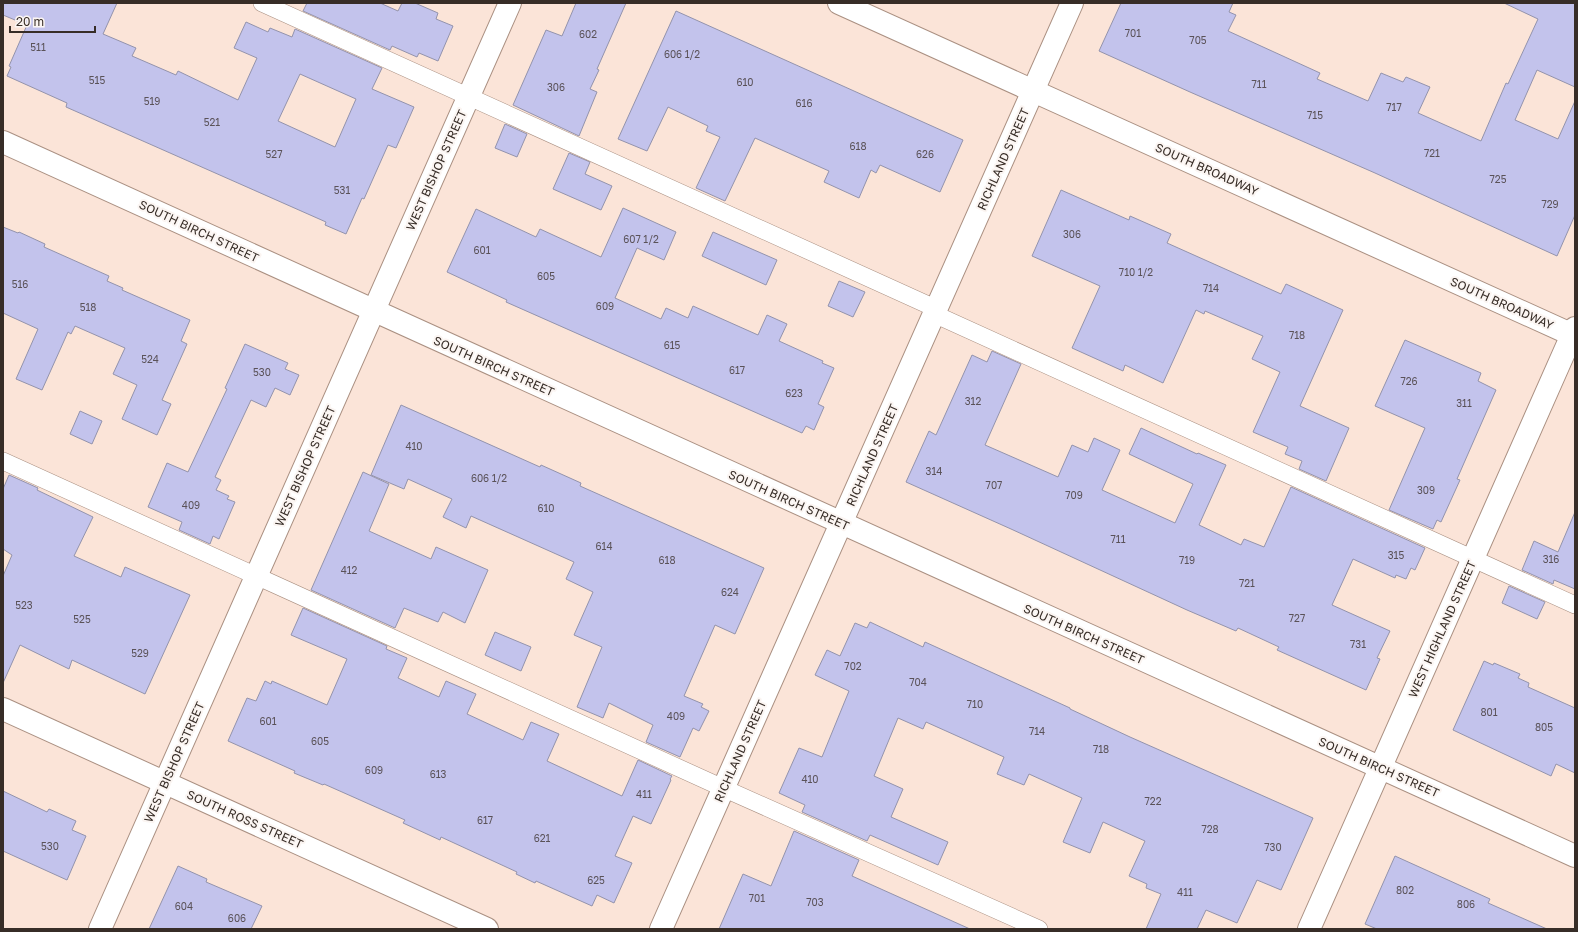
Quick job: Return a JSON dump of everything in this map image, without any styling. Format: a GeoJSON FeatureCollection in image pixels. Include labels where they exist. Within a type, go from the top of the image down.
{"type":"FeatureCollection","features":[{"type":"Feature","properties":{"kind":"street","name":"WEST BISHOP STREET"},"geometry":{"type":"LineString","coordinates":[[100,929],[510,3]]}},
{"type":"Feature","properties":{"kind":"street","name":"SOUTH BROADWAY"},"geometry":{"type":"LineString","coordinates":[[840,3],[1574,333]]}},
{"type":"Feature","properties":{"kind":"street","name":"RICHLAND STREET"},"geometry":{"type":"LineString","coordinates":[[661,929],[1072,3]]}},
{"type":"Feature","properties":{"kind":"street","name":"SOUTH BIRCH STREET"},"geometry":{"type":"LineString","coordinates":[[3,142],[841,524],[1575,856]]}},
{"type":"Feature","properties":{"kind":"street","name":"WEST HIGHLAND STREET"},"geometry":{"type":"LineString","coordinates":[[1309,929],[1574,333]]}},
{"type":"Feature","properties":{"kind":"street","name":"SOUTH ROSS STREET"},"geometry":{"type":"LineString","coordinates":[[3,709],[487,929]]}},
{"type":"Feature","properties":{"kind":"lane"},"geometry":{"type":"LineString","coordinates":[[262,3],[469,96],[935,312],[1575,605]]}},
{"type":"Feature","properties":{"kind":"lane"},"geometry":{"type":"LineString","coordinates":[[3,461],[723,788],[1039,929]]}},
{"type":"Feature","properties":{"kind":"building"},"geometry":{"type":"Polygon","coordinates":[[[3,3],[117,3],[103,34],[136,48],[132,56],[176,75],[178,71],[238,100],[257,58],[234,48],[246,22],[268,32],[270,28],[292,37],[295,29],[382,68],[372,89],[414,107],[396,148],[388,145],[364,199],[362,198],[346,234],[325,225],[326,222],[66,107],[67,103],[7,76],[11,67],[9,66],[27,25],[3,15],[3,3]],[[300,74],[278,121],[335,147],[356,99],[300,74]]]}},
{"type":"Feature","properties":{"kind":"building"},"geometry":{"type":"Polygon","coordinates":[[[307,3],[380,3],[398,11],[402,3],[415,3],[438,13],[436,19],[453,26],[438,61],[419,53],[417,57],[392,46],[390,50],[303,11],[307,3]]]}},
{"type":"Feature","properties":{"kind":"building"},"geometry":{"type":"Polygon","coordinates":[[[576,3],[626,3],[597,69],[599,70],[590,89],[597,92],[579,136],[513,105],[546,30],[562,36],[576,3]]]}},
{"type":"Feature","properties":{"kind":"building"},"geometry":{"type":"Polygon","coordinates":[[[1121,3],[1233,3],[1229,12],[1236,15],[1228,31],[1320,73],[1317,79],[1368,101],[1381,73],[1403,82],[1406,77],[1430,87],[1418,113],[1481,141],[1506,83],[1508,84],[1538,19],[1504,3],[1575,3],[1575,87],[1537,70],[1515,120],[1558,139],[1575,101],[1575,215],[1557,256],[1375,173],[1099,51],[1121,3]]]}},
{"type":"Feature","properties":{"kind":"building"},"geometry":{"type":"Polygon","coordinates":[[[676,11],[963,140],[940,192],[880,165],[876,173],[871,170],[859,198],[824,182],[829,171],[755,138],[725,201],[696,188],[720,137],[706,131],[708,126],[668,107],[647,151],[618,139],[676,11]]]}},
{"type":"Feature","properties":{"kind":"building"},"geometry":{"type":"Polygon","coordinates":[[[505,124],[527,134],[517,157],[495,148],[505,124]]]}},
{"type":"Feature","properties":{"kind":"building"},"geometry":{"type":"Polygon","coordinates":[[[569,153],[590,162],[585,174],[612,186],[601,210],[553,189],[569,153]]]}},
{"type":"Feature","properties":{"kind":"building"},"geometry":{"type":"Polygon","coordinates":[[[1061,190],[1129,220],[1130,216],[1171,234],[1167,243],[1281,294],[1286,284],[1343,310],[1300,406],[1349,428],[1326,481],[1299,469],[1302,461],[1285,454],[1288,447],[1253,432],[1280,372],[1252,359],[1263,336],[1205,311],[1204,314],[1196,310],[1163,383],[1125,365],[1123,371],[1072,348],[1100,286],[1032,256],[1061,190]]]}},
{"type":"Feature","properties":{"kind":"building"},"geometry":{"type":"Polygon","coordinates":[[[623,208],[676,232],[664,260],[637,248],[615,298],[661,319],[666,308],[688,318],[693,306],[758,335],[767,315],[787,324],[779,341],[823,361],[822,363],[834,368],[818,404],[824,407],[814,430],[806,426],[802,433],[506,302],[507,300],[447,272],[476,209],[536,237],[540,229],[601,257],[623,208]]]}},
{"type":"Feature","properties":{"kind":"building"},"geometry":{"type":"Polygon","coordinates":[[[3,227],[18,233],[19,232],[45,244],[44,247],[109,276],[107,281],[123,288],[122,290],[190,320],[181,341],[187,344],[162,400],[171,404],[157,435],[122,419],[137,385],[113,374],[125,348],[75,326],[71,334],[68,332],[42,390],[16,379],[38,329],[3,313],[3,227]]]}},
{"type":"Feature","properties":{"kind":"building"},"geometry":{"type":"Polygon","coordinates":[[[713,232],[777,260],[766,285],[702,256],[713,232]]]}},
{"type":"Feature","properties":{"kind":"building"},"geometry":{"type":"Polygon","coordinates":[[[839,281],[865,292],[853,317],[828,306],[839,281]]]}},
{"type":"Feature","properties":{"kind":"building"},"geometry":{"type":"Polygon","coordinates":[[[1405,340],[1481,373],[1478,381],[1496,390],[1457,479],[1460,480],[1441,522],[1437,520],[1433,529],[1389,510],[1425,428],[1375,406],[1405,340]]]}},
{"type":"Feature","properties":{"kind":"building"},"geometry":{"type":"Polygon","coordinates":[[[245,344],[288,363],[285,369],[299,375],[290,395],[275,388],[266,407],[251,400],[215,477],[221,480],[216,490],[229,496],[227,499],[235,502],[219,539],[213,536],[210,544],[179,530],[182,522],[148,507],[167,463],[188,472],[227,389],[225,388],[245,344]]]}},
{"type":"Feature","properties":{"kind":"building"},"geometry":{"type":"Polygon","coordinates":[[[992,351],[1021,364],[985,445],[1058,477],[1072,445],[1088,452],[1094,438],[1120,450],[1102,490],[1175,523],[1193,484],[1129,454],[1141,428],[1197,454],[1198,453],[1226,465],[1199,525],[1241,545],[1244,539],[1264,547],[1291,487],[1425,548],[1415,570],[1411,568],[1406,579],[1396,575],[1395,578],[1353,559],[1332,605],[1390,631],[1377,658],[1380,659],[1366,690],[1277,650],[1279,647],[1238,628],[1236,631],[1187,610],[906,482],[929,431],[936,435],[972,355],[987,362],[992,351]]]}},
{"type":"Feature","properties":{"kind":"building"},"geometry":{"type":"Polygon","coordinates":[[[401,405],[540,467],[541,465],[581,483],[580,486],[764,568],[735,634],[715,625],[684,696],[703,704],[701,707],[709,711],[699,731],[693,728],[680,757],[646,742],[653,725],[609,703],[603,718],[577,707],[602,647],[574,635],[593,592],[566,579],[574,562],[471,516],[466,528],[443,517],[452,499],[408,479],[404,489],[371,475],[401,405]]]}},
{"type":"Feature","properties":{"kind":"building"},"geometry":{"type":"Polygon","coordinates":[[[80,411],[102,421],[92,444],[70,434],[80,411]]]}},
{"type":"Feature","properties":{"kind":"building"},"geometry":{"type":"Polygon","coordinates":[[[363,472],[389,484],[369,531],[431,559],[436,547],[488,570],[465,623],[443,612],[438,622],[404,608],[395,628],[311,590],[363,472]]]}},
{"type":"Feature","properties":{"kind":"building"},"geometry":{"type":"Polygon","coordinates":[[[9,475],[38,488],[37,490],[93,517],[74,556],[121,577],[125,567],[190,595],[145,694],[72,660],[69,669],[20,645],[3,683],[3,576],[12,555],[3,549],[3,489],[9,475]]]}},
{"type":"Feature","properties":{"kind":"building"},"geometry":{"type":"Polygon","coordinates":[[[1575,512],[1575,589],[1554,580],[1553,584],[1522,570],[1534,541],[1558,552],[1575,512]]]}},
{"type":"Feature","properties":{"kind":"building"},"geometry":{"type":"Polygon","coordinates":[[[1509,586],[1545,602],[1537,619],[1502,603],[1509,586]]]}},
{"type":"Feature","properties":{"kind":"building"},"geometry":{"type":"Polygon","coordinates":[[[303,608],[387,646],[386,649],[407,658],[398,678],[439,697],[446,681],[476,694],[467,714],[523,740],[531,722],[559,734],[547,761],[622,796],[638,760],[672,776],[651,824],[633,816],[615,856],[632,863],[614,903],[597,895],[592,906],[536,881],[535,883],[516,874],[517,872],[441,837],[440,840],[403,823],[405,820],[324,784],[323,785],[294,773],[295,771],[228,741],[247,698],[256,701],[265,681],[271,684],[272,681],[327,705],[347,659],[291,635],[303,608]]]}},
{"type":"Feature","properties":{"kind":"building"},"geometry":{"type":"Polygon","coordinates":[[[870,622],[923,647],[925,642],[1130,737],[1313,818],[1281,890],[1257,880],[1237,923],[1206,910],[1197,929],[1146,929],[1161,894],[1146,888],[1147,884],[1129,876],[1145,841],[1103,822],[1090,853],[1063,842],[1082,798],[1029,774],[1024,785],[997,774],[1004,757],[926,722],[923,729],[898,718],[874,776],[903,789],[891,817],[948,842],[938,865],[870,835],[867,841],[802,812],[805,805],[779,793],[799,748],[822,757],[849,691],[815,675],[827,650],[840,656],[855,623],[867,628],[870,622]]]}},
{"type":"Feature","properties":{"kind":"building"},"geometry":{"type":"Polygon","coordinates":[[[495,632],[531,647],[521,671],[485,655],[495,632]]]}},
{"type":"Feature","properties":{"kind":"building"},"geometry":{"type":"Polygon","coordinates":[[[1484,661],[1493,665],[1494,663],[1520,674],[1518,678],[1529,683],[1528,687],[1575,708],[1575,773],[1556,764],[1551,776],[1453,730],[1484,661]]]}},
{"type":"Feature","properties":{"kind":"building"},"geometry":{"type":"Polygon","coordinates":[[[3,791],[47,812],[49,809],[76,821],[72,830],[86,836],[67,880],[3,851],[3,791]]]}},
{"type":"Feature","properties":{"kind":"building"},"geometry":{"type":"Polygon","coordinates":[[[794,831],[859,860],[852,876],[970,929],[719,929],[743,874],[771,886],[794,831]]]}},
{"type":"Feature","properties":{"kind":"building"},"geometry":{"type":"Polygon","coordinates":[[[1395,856],[1490,899],[1488,903],[1547,929],[1377,929],[1365,924],[1395,856]]]}},
{"type":"Feature","properties":{"kind":"building"},"geometry":{"type":"Polygon","coordinates":[[[178,866],[207,879],[206,882],[262,906],[251,929],[149,929],[178,866]]]}}]}
